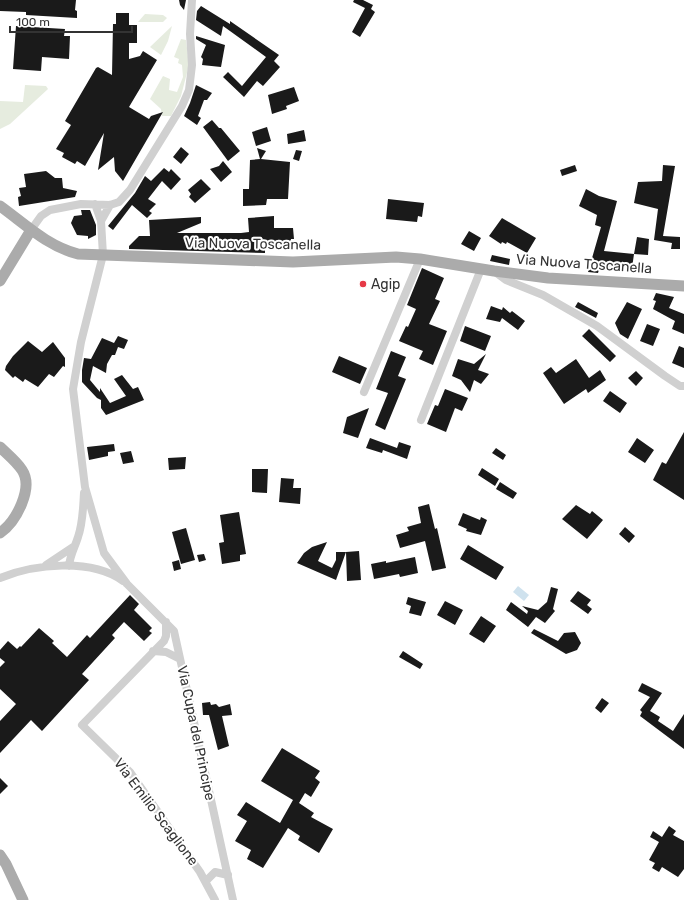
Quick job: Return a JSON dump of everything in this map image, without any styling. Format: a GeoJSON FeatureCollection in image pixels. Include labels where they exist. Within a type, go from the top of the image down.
{"type":"FeatureCollection","features":[{"type":"Feature","properties":{"kind":"main road","name":"Via Nuova Toscanella"},"geometry":{"type":"LineString","coordinates":[[0,206],[43,238],[67,251],[78,254],[293,262],[396,257],[420,259],[548,278],[684,286]]}},
{"type":"Feature","properties":{"kind":"main road"},"geometry":{"type":"LineString","coordinates":[[0,282],[31,230]]}},
{"type":"Feature","properties":{"kind":"main road"},"geometry":{"type":"LineString","coordinates":[[0,447],[22,470],[25,491],[11,525],[0,533]]}},
{"type":"Feature","properties":{"kind":"main road"},"geometry":{"type":"LineString","coordinates":[[0,856],[6,864],[23,900]]}},
{"type":"Feature","properties":{"kind":"street"},"geometry":{"type":"LineString","coordinates":[[31,230],[41,216],[50,210],[81,204],[110,205],[119,202],[130,190],[182,106],[189,90],[192,65],[190,34],[192,0]]}},
{"type":"Feature","properties":{"kind":"street","name":"Via Cupa del Principe"},"geometry":{"type":"LineString","coordinates":[[95,204],[101,221],[103,255],[81,342],[73,389],[85,487],[93,520],[104,553],[126,584]]}},
{"type":"Feature","properties":{"kind":"street"},"geometry":{"type":"LineString","coordinates":[[101,221],[110,205]]}},
{"type":"Feature","properties":{"kind":"street"},"geometry":{"type":"LineString","coordinates":[[364,392],[420,259]]}},
{"type":"Feature","properties":{"kind":"street"},"geometry":{"type":"LineString","coordinates":[[421,420],[481,269]]}},
{"type":"Feature","properties":{"kind":"street"},"geometry":{"type":"LineString","coordinates":[[494,271],[504,279],[542,295],[597,326],[665,376],[680,386],[684,386]]}},
{"type":"Feature","properties":{"kind":"street"},"geometry":{"type":"LineString","coordinates":[[69,566],[70,557],[78,538],[82,520],[85,487]]}},
{"type":"Feature","properties":{"kind":"street"},"geometry":{"type":"LineString","coordinates":[[82,520],[88,518],[93,520]]}},
{"type":"Feature","properties":{"kind":"street"},"geometry":{"type":"LineString","coordinates":[[44,567],[74,547]]}},
{"type":"Feature","properties":{"kind":"street"},"geometry":{"type":"LineString","coordinates":[[94,569],[102,564],[104,553]]}},
{"type":"Feature","properties":{"kind":"street","name":"Via Cupa del Principe"},"geometry":{"type":"LineString","coordinates":[[0,578],[14,572],[44,567],[69,566],[94,569],[119,578],[174,631],[233,900]]}},
{"type":"Feature","properties":{"kind":"street","name":"Via Emilio Scaglione"},"geometry":{"type":"LineString","coordinates":[[166,622],[166,636],[154,651],[82,725],[130,772],[206,881],[215,900]]}},
{"type":"Feature","properties":{"kind":"street"},"geometry":{"type":"LineString","coordinates":[[154,651],[166,652],[180,658]]}},
{"type":"Feature","properties":{"kind":"street"},"geometry":{"type":"LineString","coordinates":[[206,881],[215,872],[228,876]]}},
{"type":"Feature","properties":{"kind":"shaded area"},"geometry":{"type":"Polygon","coordinates":[[[145,14],[163,15],[167,18],[163,22],[138,22],[145,14]]]}},
{"type":"Feature","properties":{"kind":"shaded area"},"geometry":{"type":"Polygon","coordinates":[[[172,26],[168,41],[161,55],[150,47],[172,26]]]}},
{"type":"Feature","properties":{"kind":"shaded area"},"geometry":{"type":"Polygon","coordinates":[[[181,39],[186,40],[189,65],[181,96],[171,116],[162,116],[161,109],[150,99],[163,76],[170,79],[169,90],[177,92],[183,77],[182,65],[178,63],[179,59],[174,57],[181,39]]]}},
{"type":"Feature","properties":{"kind":"shaded area"},"geometry":{"type":"Polygon","coordinates":[[[25,85],[46,86],[48,89],[10,124],[0,129],[0,101],[23,102],[25,85]]]}},
{"type":"Feature","properties":{"kind":"water"},"geometry":{"type":"Polygon","coordinates":[[[518,586],[529,595],[524,601],[513,592],[518,586]]]}},
{"type":"Feature","properties":{"kind":"building"},"geometry":{"type":"Polygon","coordinates":[[[0,0],[76,0],[75,10],[77,11],[77,18],[26,15],[26,12],[0,11],[0,0]]]}},
{"type":"Feature","properties":{"kind":"building"},"geometry":{"type":"Polygon","coordinates":[[[179,0],[186,0],[184,10],[180,5],[179,0]]]}},
{"type":"Feature","properties":{"kind":"building"},"geometry":{"type":"Polygon","coordinates":[[[354,0],[363,0],[373,5],[371,9],[375,12],[360,37],[352,32],[365,8],[353,2],[354,0]]]}},
{"type":"Feature","properties":{"kind":"building"},"geometry":{"type":"Polygon","coordinates":[[[201,6],[230,24],[230,21],[279,55],[274,61],[280,67],[263,86],[257,81],[244,97],[223,77],[228,72],[242,86],[266,57],[223,26],[221,36],[196,20],[197,11],[201,6]]]}},
{"type":"Feature","properties":{"kind":"building"},"geometry":{"type":"Polygon","coordinates":[[[116,13],[129,13],[129,25],[137,25],[137,43],[129,43],[129,59],[140,56],[143,51],[157,60],[129,107],[149,119],[151,116],[163,112],[123,181],[115,171],[114,157],[98,170],[104,133],[85,166],[77,161],[75,164],[62,157],[64,153],[56,149],[71,125],[65,121],[96,68],[98,67],[112,75],[113,24],[116,24],[116,13]]]}},
{"type":"Feature","properties":{"kind":"building"},"geometry":{"type":"Polygon","coordinates":[[[16,26],[65,29],[64,36],[70,36],[69,59],[42,57],[41,71],[13,69],[16,26]]]}},
{"type":"Feature","properties":{"kind":"building"},"geometry":{"type":"Polygon","coordinates":[[[196,36],[225,45],[221,67],[202,65],[203,59],[201,57],[206,45],[196,39],[196,36]]]}},
{"type":"Feature","properties":{"kind":"building"},"geometry":{"type":"Polygon","coordinates":[[[196,85],[212,93],[207,100],[204,100],[198,116],[201,118],[197,125],[184,116],[196,85]]]}},
{"type":"Feature","properties":{"kind":"building"},"geometry":{"type":"Polygon","coordinates":[[[294,87],[299,101],[286,106],[287,109],[272,114],[268,95],[294,87]]]}},
{"type":"Feature","properties":{"kind":"building"},"geometry":{"type":"Polygon","coordinates":[[[212,120],[219,128],[221,128],[240,151],[228,161],[203,127],[212,120]]]}},
{"type":"Feature","properties":{"kind":"building"},"geometry":{"type":"Polygon","coordinates":[[[267,127],[271,141],[256,146],[252,132],[267,127]]]}},
{"type":"Feature","properties":{"kind":"building"},"geometry":{"type":"Polygon","coordinates":[[[304,130],[306,141],[288,144],[287,134],[304,130]]]}},
{"type":"Feature","properties":{"kind":"building"},"geometry":{"type":"Polygon","coordinates":[[[181,147],[189,154],[181,164],[173,157],[181,147]]]}},
{"type":"Feature","properties":{"kind":"building"},"geometry":{"type":"Polygon","coordinates":[[[257,148],[266,151],[261,159],[290,162],[288,199],[267,199],[266,205],[243,206],[243,189],[249,189],[250,160],[260,159],[257,148]]]}},
{"type":"Feature","properties":{"kind":"building"},"geometry":{"type":"Polygon","coordinates":[[[296,150],[302,151],[299,161],[293,159],[296,150]]]}},
{"type":"Feature","properties":{"kind":"building"},"geometry":{"type":"Polygon","coordinates":[[[223,161],[232,172],[221,182],[210,169],[219,166],[223,161]]]}},
{"type":"Feature","properties":{"kind":"building"},"geometry":{"type":"Polygon","coordinates":[[[575,165],[577,171],[562,176],[560,170],[575,165]]]}},
{"type":"Feature","properties":{"kind":"building"},"geometry":{"type":"Polygon","coordinates":[[[663,165],[675,166],[663,236],[680,237],[680,249],[671,249],[672,243],[654,240],[658,209],[634,203],[638,182],[662,181],[663,165]]]}},
{"type":"Feature","properties":{"kind":"building"},"geometry":{"type":"Polygon","coordinates":[[[164,168],[169,172],[171,169],[181,179],[171,190],[162,181],[148,199],[156,204],[149,211],[152,213],[147,218],[132,205],[113,230],[108,226],[135,193],[145,176],[151,181],[164,168]]]}},
{"type":"Feature","properties":{"kind":"building"},"geometry":{"type":"Polygon","coordinates":[[[46,171],[55,178],[62,178],[63,188],[77,191],[75,197],[19,206],[18,197],[21,196],[19,188],[26,187],[24,174],[46,171]]]}},
{"type":"Feature","properties":{"kind":"building"},"geometry":{"type":"Polygon","coordinates":[[[201,179],[211,189],[195,203],[189,197],[191,194],[188,190],[201,179]]]}},
{"type":"Feature","properties":{"kind":"building"},"geometry":{"type":"Polygon","coordinates":[[[586,189],[599,196],[617,201],[604,251],[634,254],[632,268],[600,266],[598,273],[588,272],[601,227],[595,225],[597,215],[579,206],[586,189]]]}},
{"type":"Feature","properties":{"kind":"building"},"geometry":{"type":"Polygon","coordinates":[[[388,199],[424,203],[422,217],[418,216],[417,222],[386,219],[388,199]]]}},
{"type":"Feature","properties":{"kind":"building"},"geometry":{"type":"Polygon","coordinates":[[[81,210],[90,210],[96,225],[96,235],[88,239],[88,236],[77,235],[71,223],[74,216],[82,215],[81,210]]]}},
{"type":"Feature","properties":{"kind":"building"},"geometry":{"type":"Polygon","coordinates":[[[274,216],[274,228],[293,228],[294,239],[291,239],[290,245],[265,246],[265,253],[129,249],[129,246],[139,236],[150,236],[149,220],[201,217],[201,223],[177,233],[241,233],[249,232],[248,218],[274,216]]]}},
{"type":"Feature","properties":{"kind":"building"},"geometry":{"type":"Polygon","coordinates":[[[502,218],[536,238],[527,253],[507,242],[506,244],[502,242],[501,244],[489,236],[502,218]]]}},
{"type":"Feature","properties":{"kind":"building"},"geometry":{"type":"Polygon","coordinates":[[[469,231],[481,238],[474,251],[461,244],[469,231]]]}},
{"type":"Feature","properties":{"kind":"building"},"geometry":{"type":"Polygon","coordinates":[[[637,237],[649,239],[648,255],[634,254],[637,237]]]}},
{"type":"Feature","properties":{"kind":"building"},"geometry":{"type":"Polygon","coordinates":[[[492,255],[510,259],[509,265],[490,261],[492,255]]]}},
{"type":"Feature","properties":{"kind":"building"},"geometry":{"type":"Polygon","coordinates":[[[422,268],[444,278],[435,299],[440,301],[429,324],[447,331],[433,365],[419,359],[423,351],[399,341],[406,326],[408,327],[416,309],[407,305],[422,268]]]}},
{"type":"Feature","properties":{"kind":"building"},"geometry":{"type":"Polygon","coordinates":[[[656,293],[674,297],[669,308],[684,314],[684,334],[672,329],[675,321],[653,309],[656,301],[653,300],[656,293]]]}},
{"type":"Feature","properties":{"kind":"building"},"geometry":{"type":"Polygon","coordinates":[[[578,302],[598,313],[596,318],[575,307],[578,302]]]}},
{"type":"Feature","properties":{"kind":"building"},"geometry":{"type":"Polygon","coordinates":[[[627,302],[642,309],[628,339],[620,334],[615,323],[627,302]]]}},
{"type":"Feature","properties":{"kind":"building"},"geometry":{"type":"Polygon","coordinates":[[[491,306],[502,310],[503,307],[510,313],[512,311],[525,321],[518,330],[502,318],[500,322],[486,319],[491,306]]]}},
{"type":"Feature","properties":{"kind":"building"},"geometry":{"type":"Polygon","coordinates":[[[647,324],[660,329],[653,346],[640,341],[647,324]]]}},
{"type":"Feature","properties":{"kind":"building"},"geometry":{"type":"Polygon","coordinates":[[[465,326],[491,336],[485,351],[460,341],[465,326]]]}},
{"type":"Feature","properties":{"kind":"building"},"geometry":{"type":"Polygon","coordinates":[[[589,329],[616,356],[610,362],[582,336],[589,329]]]}},
{"type":"Feature","properties":{"kind":"building"},"geometry":{"type":"Polygon","coordinates":[[[118,336],[128,340],[124,349],[118,347],[115,355],[112,355],[107,364],[106,373],[93,366],[90,380],[100,392],[100,388],[110,403],[126,396],[114,379],[122,375],[133,389],[138,387],[144,400],[106,415],[101,408],[101,400],[97,398],[82,382],[82,370],[84,358],[91,359],[102,338],[114,343],[118,336]]]}},
{"type":"Feature","properties":{"kind":"building"},"geometry":{"type":"Polygon","coordinates":[[[28,341],[42,352],[53,342],[65,358],[65,367],[63,366],[54,377],[49,374],[38,387],[25,379],[23,382],[15,376],[13,378],[5,370],[13,356],[28,341]]]}},
{"type":"Feature","properties":{"kind":"building"},"geometry":{"type":"Polygon","coordinates":[[[679,346],[684,348],[684,368],[672,363],[679,346]]]}},
{"type":"Feature","properties":{"kind":"building"},"geometry":{"type":"Polygon","coordinates":[[[391,351],[406,357],[398,376],[406,379],[385,430],[375,425],[388,393],[376,389],[391,351]]]}},
{"type":"Feature","properties":{"kind":"building"},"geometry":{"type":"Polygon","coordinates":[[[486,354],[478,370],[489,374],[481,384],[474,380],[470,392],[461,380],[452,376],[458,359],[474,364],[486,354]]]}},
{"type":"Feature","properties":{"kind":"building"},"geometry":{"type":"Polygon","coordinates":[[[339,356],[367,368],[360,384],[332,372],[339,356]]]}},
{"type":"Feature","properties":{"kind":"building"},"geometry":{"type":"Polygon","coordinates":[[[576,359],[589,378],[600,370],[606,380],[588,393],[586,389],[564,404],[543,373],[551,367],[556,373],[576,359]]]}},
{"type":"Feature","properties":{"kind":"building"},"geometry":{"type":"Polygon","coordinates":[[[636,371],[643,378],[636,386],[628,378],[636,371]]]}},
{"type":"Feature","properties":{"kind":"building"},"geometry":{"type":"Polygon","coordinates":[[[445,389],[468,398],[462,411],[455,408],[446,432],[427,424],[435,405],[438,406],[445,389]]]}},
{"type":"Feature","properties":{"kind":"building"},"geometry":{"type":"Polygon","coordinates":[[[610,391],[627,403],[620,413],[603,401],[610,391]]]}},
{"type":"Feature","properties":{"kind":"building"},"geometry":{"type":"Polygon","coordinates":[[[369,408],[358,438],[343,433],[347,417],[369,408]]]}},
{"type":"Feature","properties":{"kind":"building"},"geometry":{"type":"Polygon","coordinates":[[[684,432],[684,500],[653,480],[662,462],[666,464],[684,432]]]}},
{"type":"Feature","properties":{"kind":"building"},"geometry":{"type":"Polygon","coordinates":[[[370,438],[397,448],[399,442],[411,446],[407,459],[383,450],[382,453],[366,448],[370,438]]]}},
{"type":"Feature","properties":{"kind":"building"},"geometry":{"type":"Polygon","coordinates":[[[637,438],[654,450],[645,463],[628,452],[637,438]]]}},
{"type":"Feature","properties":{"kind":"building"},"geometry":{"type":"Polygon","coordinates":[[[114,444],[115,451],[108,452],[108,456],[89,460],[87,447],[114,444]]]}},
{"type":"Feature","properties":{"kind":"building"},"geometry":{"type":"Polygon","coordinates":[[[496,448],[506,455],[503,460],[492,453],[496,448]]]}},
{"type":"Feature","properties":{"kind":"building"},"geometry":{"type":"Polygon","coordinates":[[[131,451],[134,462],[123,464],[120,453],[131,451]]]}},
{"type":"Feature","properties":{"kind":"building"},"geometry":{"type":"Polygon","coordinates":[[[186,457],[185,469],[169,470],[168,458],[186,457]]]}},
{"type":"Feature","properties":{"kind":"building"},"geometry":{"type":"Polygon","coordinates":[[[482,468],[499,479],[495,486],[478,475],[482,468]]]}},
{"type":"Feature","properties":{"kind":"building"},"geometry":{"type":"Polygon","coordinates":[[[252,469],[268,469],[267,493],[252,492],[252,469]]]}},
{"type":"Feature","properties":{"kind":"building"},"geometry":{"type":"Polygon","coordinates":[[[281,478],[294,479],[293,488],[301,488],[300,504],[279,502],[281,478]]]}},
{"type":"Feature","properties":{"kind":"building"},"geometry":{"type":"Polygon","coordinates":[[[500,482],[517,493],[513,499],[496,489],[500,482]]]}},
{"type":"Feature","properties":{"kind":"building"},"geometry":{"type":"Polygon","coordinates":[[[429,504],[435,529],[437,528],[446,568],[432,571],[425,541],[400,548],[396,535],[409,531],[407,527],[421,523],[418,507],[429,504]]]}},
{"type":"Feature","properties":{"kind":"building"},"geometry":{"type":"Polygon","coordinates":[[[576,505],[590,514],[592,511],[603,520],[587,539],[562,519],[576,505]]]}},
{"type":"Feature","properties":{"kind":"building"},"geometry":{"type":"Polygon","coordinates":[[[239,512],[246,554],[240,555],[240,561],[222,564],[219,543],[224,542],[220,515],[239,512]]]}},
{"type":"Feature","properties":{"kind":"building"},"geometry":{"type":"Polygon","coordinates":[[[463,513],[480,520],[481,517],[487,520],[481,535],[466,531],[467,529],[458,525],[463,513]]]}},
{"type":"Feature","properties":{"kind":"building"},"geometry":{"type":"Polygon","coordinates":[[[625,527],[635,536],[629,543],[619,534],[625,527]]]}},
{"type":"Feature","properties":{"kind":"building"},"geometry":{"type":"Polygon","coordinates":[[[186,528],[195,560],[181,564],[172,532],[186,528]]]}},
{"type":"Feature","properties":{"kind":"building"},"geometry":{"type":"Polygon","coordinates":[[[327,542],[318,561],[332,568],[336,560],[336,552],[346,552],[336,580],[297,563],[304,553],[312,547],[327,542]]]}},
{"type":"Feature","properties":{"kind":"building"},"geometry":{"type":"Polygon","coordinates":[[[468,545],[504,567],[496,580],[460,559],[468,545]]]}},
{"type":"Feature","properties":{"kind":"building"},"geometry":{"type":"Polygon","coordinates":[[[359,551],[361,580],[347,581],[346,552],[359,551]]]}},
{"type":"Feature","properties":{"kind":"building"},"geometry":{"type":"Polygon","coordinates":[[[204,554],[206,560],[199,562],[197,555],[204,554]]]}},
{"type":"Feature","properties":{"kind":"building"},"geometry":{"type":"Polygon","coordinates":[[[415,557],[418,573],[400,577],[399,574],[374,579],[371,564],[386,561],[386,563],[415,557]]]}},
{"type":"Feature","properties":{"kind":"building"},"geometry":{"type":"Polygon","coordinates":[[[179,560],[181,569],[174,571],[172,562],[179,560]]]}},
{"type":"Feature","properties":{"kind":"building"},"geometry":{"type":"Polygon","coordinates":[[[551,587],[558,589],[553,609],[555,611],[545,623],[536,617],[528,627],[506,610],[511,602],[527,614],[528,611],[522,606],[538,610],[547,602],[551,587]]]}},
{"type":"Feature","properties":{"kind":"building"},"geometry":{"type":"Polygon","coordinates":[[[578,591],[591,600],[587,605],[592,609],[588,614],[570,601],[578,591]]]}},
{"type":"Feature","properties":{"kind":"building"},"geometry":{"type":"Polygon","coordinates":[[[130,595],[139,604],[134,610],[152,628],[149,631],[152,633],[144,641],[124,622],[112,635],[115,638],[82,674],[89,680],[42,731],[31,720],[0,753],[0,721],[16,704],[0,689],[0,667],[5,662],[0,658],[0,650],[8,641],[17,649],[20,646],[21,647],[39,628],[54,641],[52,643],[67,657],[87,635],[90,638],[130,595]]]}},
{"type":"Feature","properties":{"kind":"building"},"geometry":{"type":"Polygon","coordinates":[[[408,597],[426,602],[421,616],[409,613],[411,606],[406,604],[408,597]]]}},
{"type":"Feature","properties":{"kind":"building"},"geometry":{"type":"Polygon","coordinates":[[[445,601],[463,610],[455,625],[437,615],[445,601]]]}},
{"type":"Feature","properties":{"kind":"building"},"geometry":{"type":"Polygon","coordinates":[[[481,616],[496,626],[484,643],[469,634],[481,616]]]}},
{"type":"Feature","properties":{"kind":"building"},"geometry":{"type":"Polygon","coordinates":[[[534,629],[558,641],[564,633],[575,632],[581,643],[577,650],[566,654],[531,633],[534,629]]]}},
{"type":"Feature","properties":{"kind":"building"},"geometry":{"type":"Polygon","coordinates":[[[403,651],[423,664],[420,669],[399,657],[403,651]]]}},
{"type":"Feature","properties":{"kind":"building"},"geometry":{"type":"Polygon","coordinates":[[[642,683],[662,693],[650,711],[660,717],[658,721],[673,731],[684,714],[684,749],[640,716],[642,712],[640,710],[650,697],[638,691],[642,683]]]}},
{"type":"Feature","properties":{"kind":"building"},"geometry":{"type":"Polygon","coordinates":[[[602,698],[609,703],[601,713],[595,708],[602,698]]]}},
{"type":"Feature","properties":{"kind":"building"},"geometry":{"type":"Polygon","coordinates":[[[210,702],[211,705],[216,704],[219,707],[230,704],[232,715],[222,716],[229,746],[218,750],[209,715],[203,715],[202,703],[210,702]]]}},
{"type":"Feature","properties":{"kind":"building"},"geometry":{"type":"Polygon","coordinates":[[[282,748],[320,771],[315,778],[320,782],[311,797],[305,793],[299,803],[314,813],[311,817],[333,829],[319,853],[298,840],[300,836],[288,828],[263,868],[247,859],[251,850],[235,841],[247,821],[237,815],[246,802],[280,823],[293,800],[261,781],[282,748]]]}},
{"type":"Feature","properties":{"kind":"building"},"geometry":{"type":"Polygon","coordinates":[[[0,778],[8,786],[0,794],[0,778]]]}},
{"type":"Feature","properties":{"kind":"building"},"geometry":{"type":"Polygon","coordinates":[[[669,826],[676,831],[673,835],[684,841],[684,869],[678,877],[662,867],[659,872],[652,868],[655,863],[649,860],[659,842],[650,837],[653,831],[662,837],[669,826]]]}},
{"type":"Feature","properties":{"kind":"place","name":"Agip"},"geometry":{"type":"Point","coordinates":[363,284]}}]}
